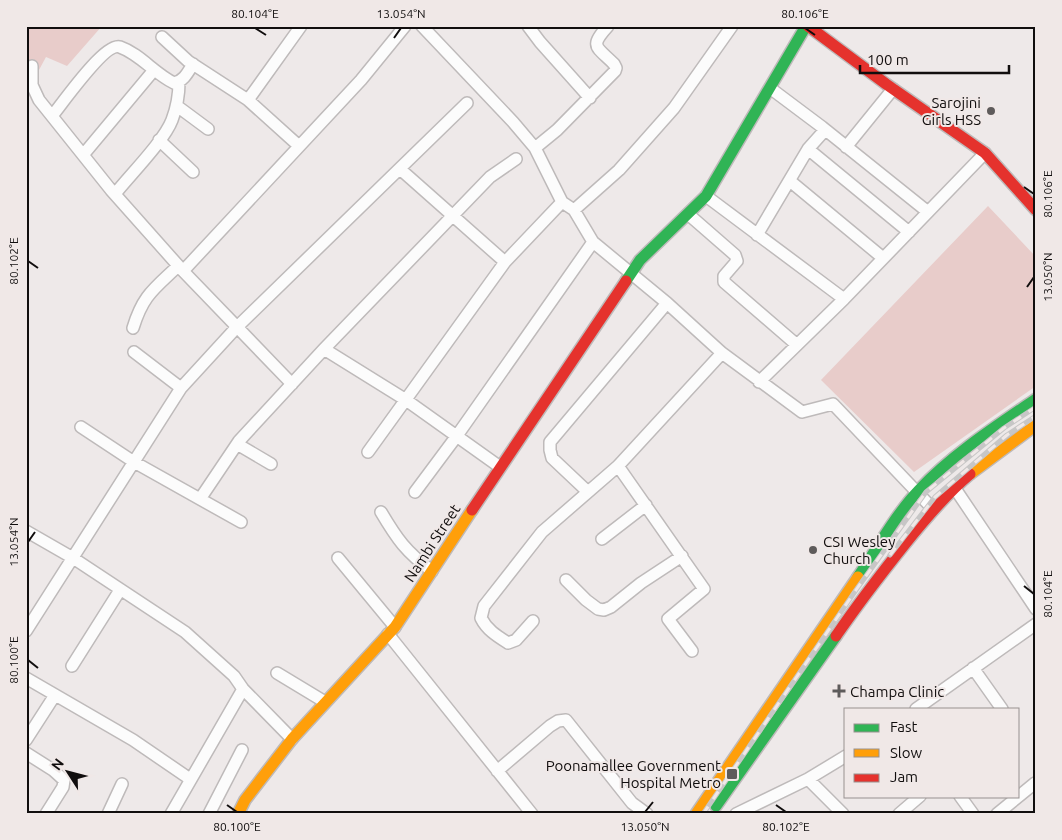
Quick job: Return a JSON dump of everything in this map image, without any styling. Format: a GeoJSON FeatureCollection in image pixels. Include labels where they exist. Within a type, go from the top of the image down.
{"type":"FeatureCollection","features":[{"type":"Feature","properties":{"kind":"street"},"geometry":{"type":"LineString","coordinates":[[248,100],[301,26]]}},
{"type":"Feature","properties":{"kind":"street"},"geometry":{"type":"LineString","coordinates":[[133,328],[138,310],[146,296],[180,269],[299,146],[360,80],[405,26]]}},
{"type":"Feature","properties":{"kind":"street"},"geometry":{"type":"LineString","coordinates":[[422,26],[513,122],[535,148],[562,202],[574,210],[593,242],[667,303],[722,353],[802,412],[833,404],[933,509]]}},
{"type":"Feature","properties":{"kind":"street"},"geometry":{"type":"LineString","coordinates":[[528,26],[590,98]]}},
{"type":"Feature","properties":{"kind":"street"},"geometry":{"type":"LineString","coordinates":[[535,148],[557,130],[615,71],[616,68],[597,47],[596,42],[597,38],[608,26]]}},
{"type":"Feature","properties":{"kind":"street"},"geometry":{"type":"LineString","coordinates":[[574,210],[619,170],[668,115],[732,26]]}},
{"type":"Feature","properties":{"kind":"street"},"geometry":{"type":"LineString","coordinates":[[807,26],[985,153],[1036,210]]}},
{"type":"Feature","properties":{"kind":"street","name":"Nambi Street"},"geometry":{"type":"LineString","coordinates":[[238,814],[245,800],[292,739],[391,631],[640,260],[706,196],[807,26]]}},
{"type":"Feature","properties":{"kind":"street"},"geometry":{"type":"LineString","coordinates":[[162,37],[193,64],[248,100],[299,146]]}},
{"type":"Feature","properties":{"kind":"street"},"geometry":{"type":"LineString","coordinates":[[52,116],[99,58],[110,48],[116,46],[128,51],[174,83],[180,82],[185,77],[193,64]]}},
{"type":"Feature","properties":{"kind":"street"},"geometry":{"type":"LineString","coordinates":[[32,66],[32,85],[38,100],[114,194],[180,269],[292,384]]}},
{"type":"Feature","properties":{"kind":"street"},"geometry":{"type":"LineString","coordinates":[[83,155],[154,70]]}},
{"type":"Feature","properties":{"kind":"street"},"geometry":{"type":"LineString","coordinates":[[114,194],[172,122],[177,106],[180,82]]}},
{"type":"Feature","properties":{"kind":"street"},"geometry":{"type":"LineString","coordinates":[[770,88],[928,212]]}},
{"type":"Feature","properties":{"kind":"street"},"geometry":{"type":"LineString","coordinates":[[846,147],[893,89]]}},
{"type":"Feature","properties":{"kind":"street"},"geometry":{"type":"LineString","coordinates":[[26,631],[180,388],[236,328],[467,102]]}},
{"type":"Feature","properties":{"kind":"street"},"geometry":{"type":"LineString","coordinates":[[177,106],[208,129]]}},
{"type":"Feature","properties":{"kind":"street"},"geometry":{"type":"LineString","coordinates":[[757,235],[808,149],[825,130]]}},
{"type":"Feature","properties":{"kind":"street"},"geometry":{"type":"LineString","coordinates":[[159,140],[193,172]]}},
{"type":"Feature","properties":{"kind":"street"},"geometry":{"type":"LineString","coordinates":[[808,149],[909,232]]}},
{"type":"Feature","properties":{"kind":"street"},"geometry":{"type":"LineString","coordinates":[[759,382],[844,299],[985,153]]}},
{"type":"Feature","properties":{"kind":"street"},"geometry":{"type":"LineString","coordinates":[[200,499],[237,444],[324,349],[490,177],[516,159]]}},
{"type":"Feature","properties":{"kind":"street"},"geometry":{"type":"LineString","coordinates":[[400,168],[505,262]]}},
{"type":"Feature","properties":{"kind":"street"},"geometry":{"type":"LineString","coordinates":[[790,181],[883,258]]}},
{"type":"Feature","properties":{"kind":"street"},"geometry":{"type":"LineString","coordinates":[[706,196],[844,299]]}},
{"type":"Feature","properties":{"kind":"street"},"geometry":{"type":"LineString","coordinates":[[368,452],[505,262],[562,202]]}},
{"type":"Feature","properties":{"kind":"street"},"geometry":{"type":"LineString","coordinates":[[688,214],[735,254],[737,261],[723,279],[726,284],[797,345]]}},
{"type":"Feature","properties":{"kind":"street"},"geometry":{"type":"LineString","coordinates":[[415,492],[593,242]]}},
{"type":"Feature","properties":{"kind":"street"},"geometry":{"type":"LineString","coordinates":[[588,492],[552,458],[550,442],[667,303]]}},
{"type":"Feature","properties":{"kind":"street"},"geometry":{"type":"LineString","coordinates":[[324,349],[406,400],[500,467]]}},
{"type":"Feature","properties":{"kind":"street"},"geometry":{"type":"LineString","coordinates":[[134,352],[180,388]]}},
{"type":"Feature","properties":{"kind":"street"},"geometry":{"type":"LineString","coordinates":[[533,621],[516,640],[508,643],[495,635],[484,625],[480,618],[484,606],[542,532],[618,466],[722,353]]}},
{"type":"Feature","properties":{"kind":"street"},"geometry":{"type":"LineString","coordinates":[[703,813],[891,528],[918,492],[948,463],[1000,423],[1036,399]]}},
{"type":"Feature","properties":{"kind":"street"},"geometry":{"type":"LineString","coordinates":[[81,426],[134,462],[241,522]]}},
{"type":"Feature","properties":{"kind":"street"},"geometry":{"type":"LineString","coordinates":[[703,813],[869,588],[933,509],[954,487],[978,467],[1035,426]]}},
{"type":"Feature","properties":{"kind":"street"},"geometry":{"type":"LineString","coordinates":[[237,444],[271,464]]}},
{"type":"Feature","properties":{"kind":"street"},"geometry":{"type":"LineString","coordinates":[[618,466],[704,590],[668,619],[692,651]]}},
{"type":"Feature","properties":{"kind":"street"},"geometry":{"type":"LineString","coordinates":[[954,487],[1036,609]]}},
{"type":"Feature","properties":{"kind":"street"},"geometry":{"type":"LineString","coordinates":[[602,539],[646,505]]}},
{"type":"Feature","properties":{"kind":"street"},"geometry":{"type":"LineString","coordinates":[[381,512],[399,542],[415,559],[432,571]]}},
{"type":"Feature","properties":{"kind":"street"},"geometry":{"type":"LineString","coordinates":[[26,531],[73,558],[184,632],[234,676],[242,689],[292,739]]}},
{"type":"Feature","properties":{"kind":"street"},"geometry":{"type":"LineString","coordinates":[[566,580],[598,610],[604,610],[611,607],[682,556]]}},
{"type":"Feature","properties":{"kind":"street"},"geometry":{"type":"LineString","coordinates":[[338,558],[497,771],[532,814]]}},
{"type":"Feature","properties":{"kind":"street"},"geometry":{"type":"LineString","coordinates":[[72,666],[120,590]]}},
{"type":"Feature","properties":{"kind":"street"},"geometry":{"type":"LineString","coordinates":[[917,708],[1036,624]]}},
{"type":"Feature","properties":{"kind":"street"},"geometry":{"type":"LineString","coordinates":[[973,668],[1001,708]]}},
{"type":"Feature","properties":{"kind":"street"},"geometry":{"type":"LineString","coordinates":[[277,673],[325,702]]}},
{"type":"Feature","properties":{"kind":"street"},"geometry":{"type":"LineString","coordinates":[[26,678],[133,740],[190,779]]}},
{"type":"Feature","properties":{"kind":"street"},"geometry":{"type":"LineString","coordinates":[[171,814],[242,689]]}},
{"type":"Feature","properties":{"kind":"street"},"geometry":{"type":"LineString","coordinates":[[26,740],[55,695]]}},
{"type":"Feature","properties":{"kind":"street"},"geometry":{"type":"LineString","coordinates":[[497,771],[550,726],[558,721],[566,720],[632,803],[647,814]]}},
{"type":"Feature","properties":{"kind":"street"},"geometry":{"type":"LineString","coordinates":[[209,814],[242,750]]}},
{"type":"Feature","properties":{"kind":"street"},"geometry":{"type":"LineString","coordinates":[[26,753],[53,770],[64,780],[63,787],[46,814]]}},
{"type":"Feature","properties":{"kind":"street"},"geometry":{"type":"LineString","coordinates":[[736,814],[808,780],[844,757]]}},
{"type":"Feature","properties":{"kind":"street"},"geometry":{"type":"LineString","coordinates":[[808,780],[843,814]]}},
{"type":"Feature","properties":{"kind":"street"},"geometry":{"type":"LineString","coordinates":[[1020,795],[1035,783]]}},
{"type":"Feature","properties":{"kind":"street"},"geometry":{"type":"LineString","coordinates":[[108,814],[122,784]]}},
{"type":"Feature","properties":{"kind":"street"},"geometry":{"type":"LineString","coordinates":[[899,814],[918,798]]}},
{"type":"Feature","properties":{"kind":"street"},"geometry":{"type":"LineString","coordinates":[[961,798],[973,814]]}},
{"type":"Feature","properties":{"kind":"street"},"geometry":{"type":"LineString","coordinates":[[997,814],[1017,798]]}},
{"type":"Feature","properties":{"kind":"shaded area"},"geometry":{"type":"Polygon","coordinates":[[[26,26],[102,26],[67,66],[46,57],[26,94],[26,26]]]}},
{"type":"Feature","properties":{"kind":"shaded area"},"geometry":{"type":"Polygon","coordinates":[[[988,206],[1036,257],[1036,386],[914,472],[821,380],[988,206]]]}},
{"type":"Feature","properties":{"kind":"railway"},"geometry":{"type":"LineString","coordinates":[[703,814],[856,590],[926,492],[1004,428],[1036,407]]}},
{"type":"Feature","properties":{"kind":"railway"},"geometry":{"type":"LineString","coordinates":[[890,555],[935,497],[1007,435],[1036,416]]}},
{"type":"Feature","properties":{"kind":"traffic: fast"},"geometry":{"type":"LineString","coordinates":[[626,281],[640,260],[706,196],[806,26]]}},
{"type":"Feature","properties":{"kind":"traffic: fast"},"geometry":{"type":"LineString","coordinates":[[858,577],[895,521],[919,490],[960,453],[1036,399]]}},
{"type":"Feature","properties":{"kind":"traffic: fast"},"geometry":{"type":"LineString","coordinates":[[716,806],[836,636]]}},
{"type":"Feature","properties":{"kind":"traffic: slow"},"geometry":{"type":"LineString","coordinates":[[970,474],[1036,425]]}},
{"type":"Feature","properties":{"kind":"traffic: slow"},"geometry":{"type":"LineString","coordinates":[[238,814],[245,800],[292,739],[395,627],[472,510]]}},
{"type":"Feature","properties":{"kind":"traffic: slow"},"geometry":{"type":"LineString","coordinates":[[696,814],[858,577]]}},
{"type":"Feature","properties":{"kind":"traffic: jam"},"geometry":{"type":"LineString","coordinates":[[808,26],[886,84],[985,153],[1036,210]]}},
{"type":"Feature","properties":{"kind":"traffic: jam"},"geometry":{"type":"LineString","coordinates":[[472,510],[626,281]]}},
{"type":"Feature","properties":{"kind":"traffic: jam"},"geometry":{"type":"LineString","coordinates":[[836,636],[920,525],[970,474]]}},
{"type":"Feature","properties":{"kind":"place","name":"Sarojini Girls HSS"},"geometry":{"type":"Point","coordinates":[991,111]}},
{"type":"Feature","properties":{"kind":"place","name":"CSI Wesley Church"},"geometry":{"type":"Point","coordinates":[813,550]}},
{"type":"Feature","properties":{"kind":"place","name":"Champa Clinic"},"geometry":{"type":"Point","coordinates":[839,691]}},
{"type":"Feature","properties":{"kind":"place","name":"Poonamallee Government Hospital Metro"},"geometry":{"type":"Point","coordinates":[732,774]}}]}
